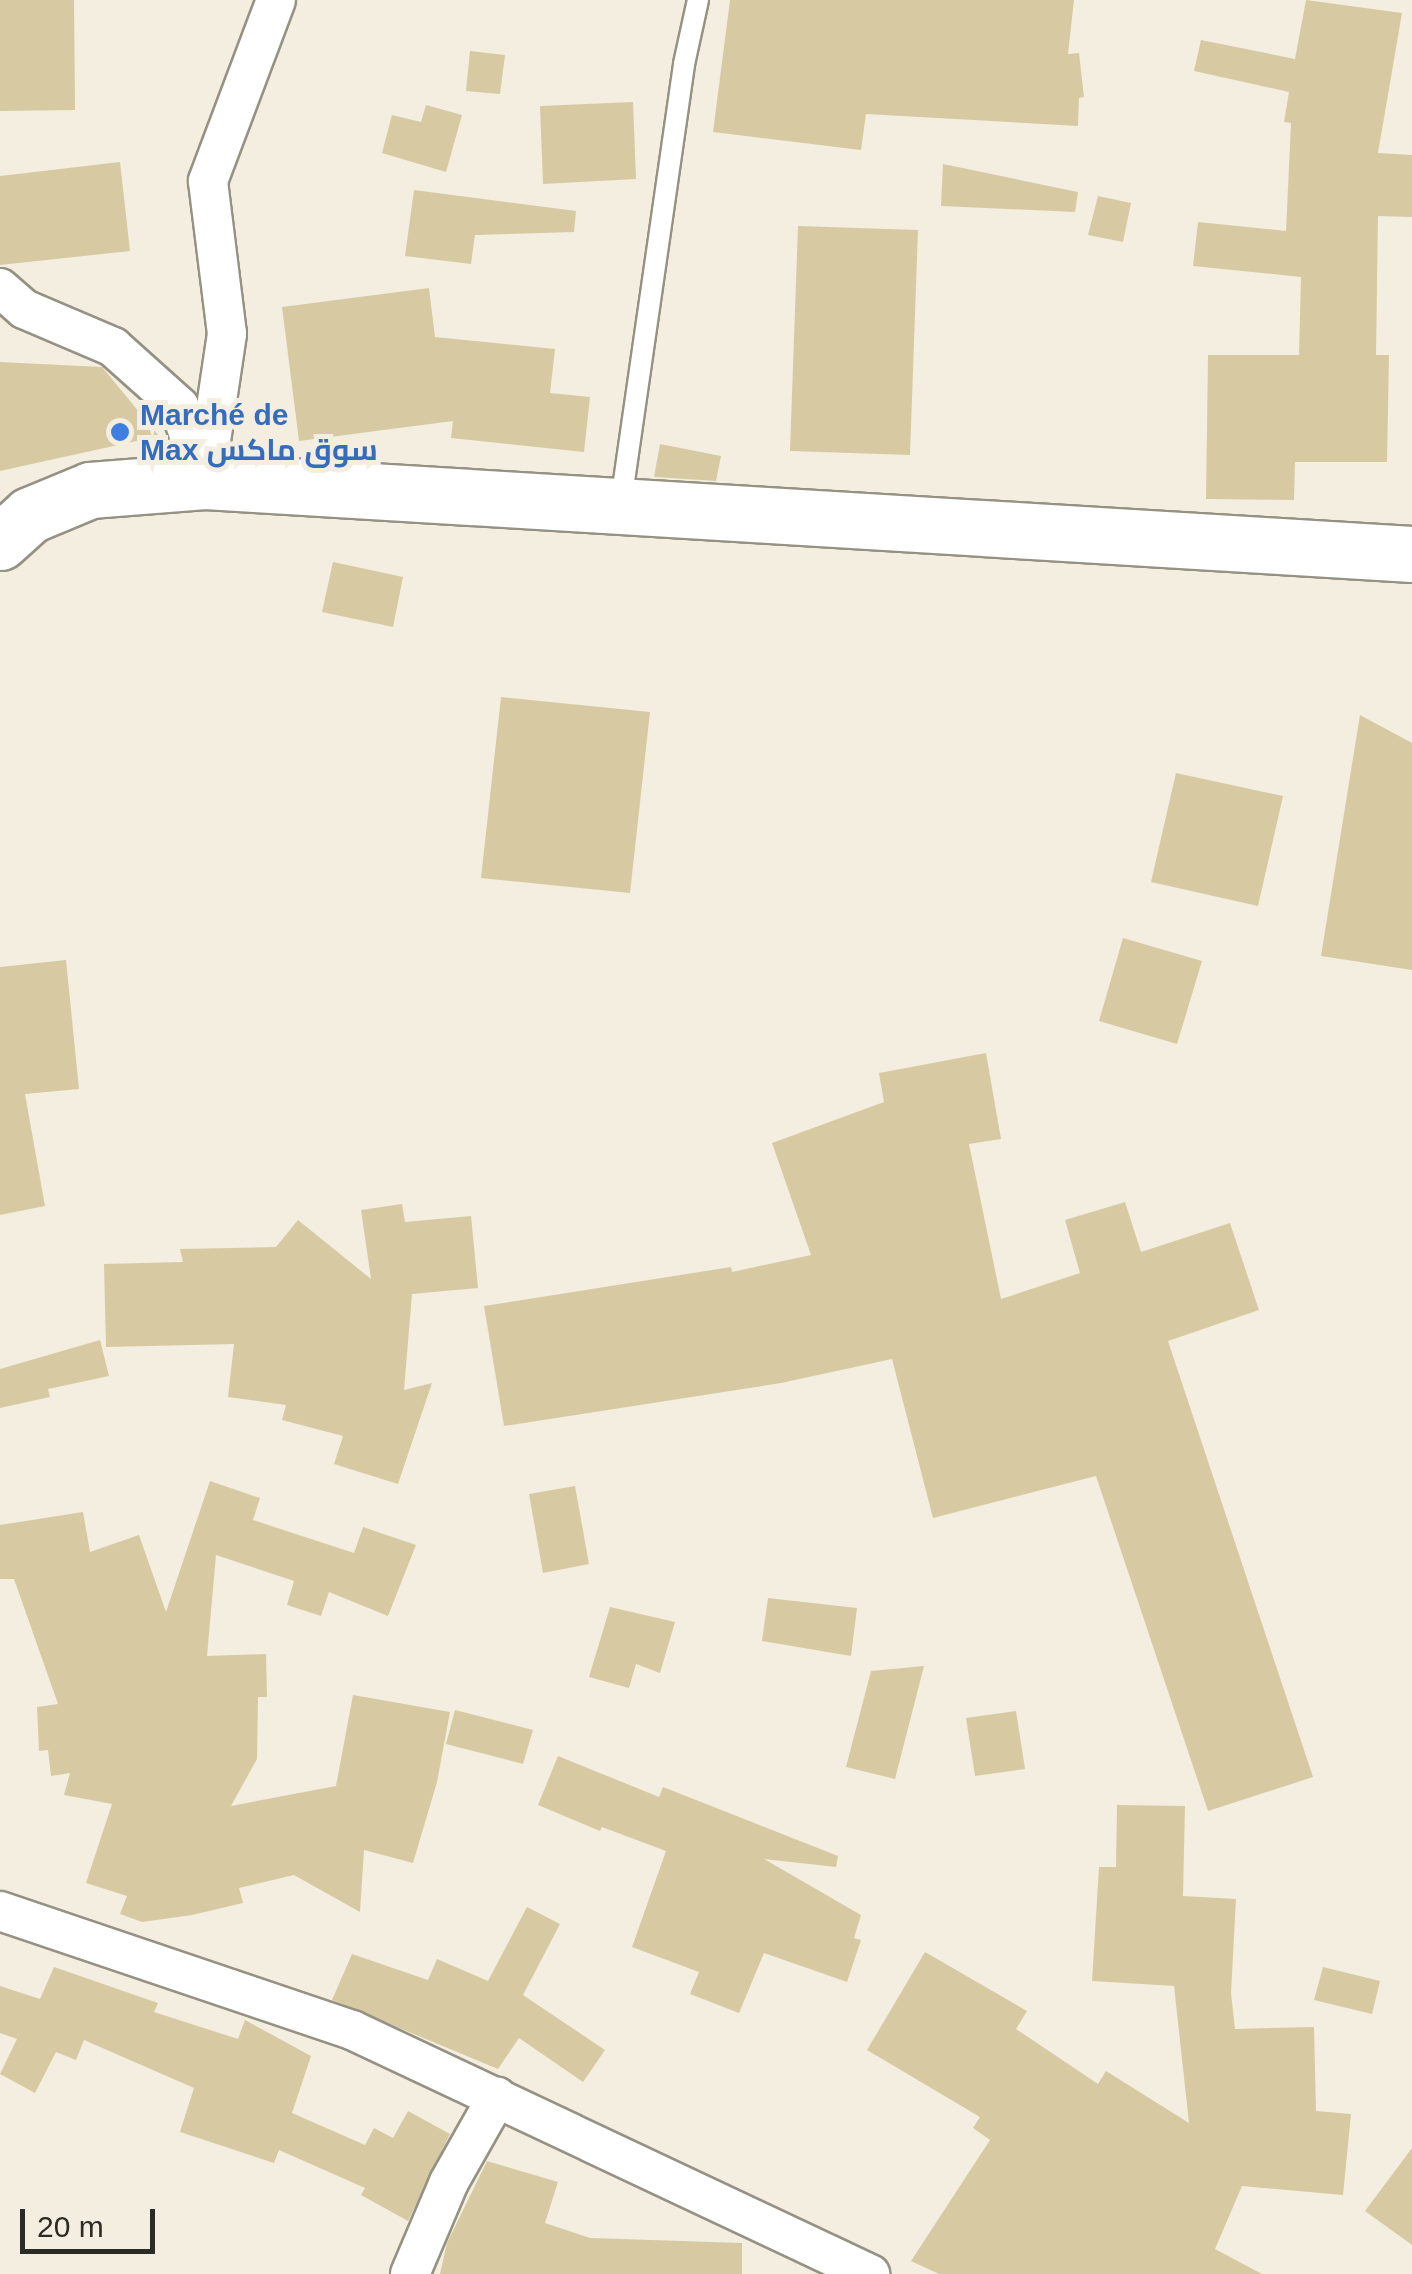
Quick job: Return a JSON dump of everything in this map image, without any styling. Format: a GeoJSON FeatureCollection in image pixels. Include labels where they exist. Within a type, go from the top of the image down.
{"type":"FeatureCollection","features":[{"type":"Feature","properties":{"kind":"main road"},"geometry":{"type":"LineString","coordinates":[[0,542],[30,515],[90,490],[205,481],[1412,554]]}},
{"type":"Feature","properties":{"kind":"street"},"geometry":{"type":"LineString","coordinates":[[205,481],[227,334],[208,181],[276,0]]}},
{"type":"Feature","properties":{"kind":"street"},"geometry":{"type":"LineString","coordinates":[[0,288],[24,309],[113,347],[179,406],[205,481]]}},
{"type":"Feature","properties":{"kind":"street"},"geometry":{"type":"LineString","coordinates":[[0,1911],[352,2030],[870,2274]]}},
{"type":"Feature","properties":{"kind":"street"},"geometry":{"type":"LineString","coordinates":[[410,2274],[449,2182],[497,2097]]}},
{"type":"Feature","properties":{"kind":"lane"},"geometry":{"type":"LineString","coordinates":[[621,507],[684,64],[698,0]]}},
{"type":"Feature","properties":{"kind":"building"},"geometry":{"type":"Polygon","coordinates":[[[0,0],[74,0],[75,110],[0,111],[0,0]]]}},
{"type":"Feature","properties":{"kind":"building"},"geometry":{"type":"Polygon","coordinates":[[[730,0],[1074,0],[1068,54],[1079,53],[1084,97],[1079,98],[1078,126],[866,114],[861,150],[713,132],[730,0]]]}},
{"type":"Feature","properties":{"kind":"building"},"geometry":{"type":"Polygon","coordinates":[[[1306,0],[1402,13],[1378,153],[1412,155],[1412,217],[1378,216],[1376,355],[1389,355],[1387,462],[1295,462],[1294,500],[1206,499],[1208,355],[1299,355],[1301,277],[1193,266],[1198,222],[1286,231],[1291,123],[1284,122],[1289,92],[1194,71],[1201,40],[1295,59],[1306,0]]]}},
{"type":"Feature","properties":{"kind":"building"},"geometry":{"type":"Polygon","coordinates":[[[470,51],[505,55],[500,94],[466,91],[470,51]]]}},
{"type":"Feature","properties":{"kind":"building"},"geometry":{"type":"Polygon","coordinates":[[[633,102],[636,179],[543,184],[540,106],[633,102]]]}},
{"type":"Feature","properties":{"kind":"building"},"geometry":{"type":"Polygon","coordinates":[[[426,105],[462,115],[446,172],[382,153],[392,115],[421,122],[426,105]]]}},
{"type":"Feature","properties":{"kind":"building"},"geometry":{"type":"Polygon","coordinates":[[[120,162],[130,251],[0,265],[0,176],[120,162]]]}},
{"type":"Feature","properties":{"kind":"building"},"geometry":{"type":"Polygon","coordinates":[[[943,164],[1078,192],[1075,212],[941,206],[943,164]]]}},
{"type":"Feature","properties":{"kind":"building"},"geometry":{"type":"Polygon","coordinates":[[[414,190],[576,211],[574,232],[475,235],[471,264],[405,256],[414,190]]]}},
{"type":"Feature","properties":{"kind":"building"},"geometry":{"type":"Polygon","coordinates":[[[1098,196],[1131,203],[1123,242],[1088,235],[1098,196]]]}},
{"type":"Feature","properties":{"kind":"building"},"geometry":{"type":"Polygon","coordinates":[[[798,226],[918,230],[910,455],[790,451],[798,226]]]}},
{"type":"Feature","properties":{"kind":"building"},"geometry":{"type":"Polygon","coordinates":[[[429,288],[435,337],[555,349],[550,393],[590,397],[584,452],[451,438],[453,421],[299,441],[282,307],[429,288]]]}},
{"type":"Feature","properties":{"kind":"building"},"geometry":{"type":"Polygon","coordinates":[[[0,362],[102,367],[159,436],[0,471],[0,362]]]}},
{"type":"Feature","properties":{"kind":"building"},"geometry":{"type":"Polygon","coordinates":[[[660,444],[721,456],[716,481],[654,477],[660,444]]]}},
{"type":"Feature","properties":{"kind":"building"},"geometry":{"type":"Polygon","coordinates":[[[333,562],[403,577],[393,627],[322,612],[333,562]]]}},
{"type":"Feature","properties":{"kind":"building"},"geometry":{"type":"Polygon","coordinates":[[[501,697],[650,712],[630,893],[481,878],[501,697]]]}},
{"type":"Feature","properties":{"kind":"building"},"geometry":{"type":"Polygon","coordinates":[[[1360,715],[1412,743],[1412,970],[1321,956],[1360,715]]]}},
{"type":"Feature","properties":{"kind":"building"},"geometry":{"type":"Polygon","coordinates":[[[1176,773],[1283,796],[1258,906],[1151,882],[1176,773]]]}},
{"type":"Feature","properties":{"kind":"building"},"geometry":{"type":"Polygon","coordinates":[[[1123,938],[1202,961],[1177,1044],[1099,1021],[1123,938]]]}},
{"type":"Feature","properties":{"kind":"building"},"geometry":{"type":"Polygon","coordinates":[[[66,960],[79,1089],[25,1094],[45,1206],[0,1215],[0,967],[66,960]]]}},
{"type":"Feature","properties":{"kind":"building"},"geometry":{"type":"Polygon","coordinates":[[[986,1053],[1001,1139],[969,1144],[1001,1299],[1080,1273],[1065,1220],[1125,1202],[1141,1252],[1230,1223],[1259,1310],[1168,1341],[1313,1777],[1208,1811],[1096,1476],[933,1518],[892,1359],[781,1383],[504,1426],[484,1306],[731,1267],[732,1272],[811,1255],[772,1143],[884,1102],[879,1073],[986,1053]]]}},
{"type":"Feature","properties":{"kind":"building"},"geometry":{"type":"Polygon","coordinates":[[[402,1204],[405,1222],[471,1216],[478,1288],[412,1294],[404,1390],[432,1383],[398,1484],[334,1464],[343,1436],[282,1420],[286,1405],[228,1397],[234,1344],[106,1347],[104,1264],[183,1262],[180,1249],[276,1247],[298,1220],[371,1279],[361,1210],[402,1204]]]}},
{"type":"Feature","properties":{"kind":"building"},"geometry":{"type":"Polygon","coordinates":[[[100,1340],[109,1376],[48,1389],[50,1397],[0,1408],[0,1369],[100,1340]]]}},
{"type":"Feature","properties":{"kind":"building"},"geometry":{"type":"Polygon","coordinates":[[[210,1481],[260,1498],[253,1520],[354,1553],[363,1527],[416,1545],[388,1616],[329,1592],[321,1616],[287,1605],[294,1581],[216,1555],[207,1656],[266,1654],[267,1697],[258,1697],[257,1759],[231,1806],[336,1786],[353,1695],[450,1712],[437,1782],[413,1863],[364,1850],[360,1912],[294,1875],[239,1888],[243,1903],[192,1915],[142,1922],[120,1914],[127,1896],[86,1883],[112,1804],[64,1795],[70,1773],[51,1776],[48,1750],[39,1751],[37,1707],[58,1704],[14,1579],[0,1579],[0,1525],[83,1512],[90,1552],[139,1535],[166,1612],[210,1481]]]}},
{"type":"Feature","properties":{"kind":"building"},"geometry":{"type":"Polygon","coordinates":[[[575,1486],[589,1564],[543,1573],[529,1494],[575,1486]]]}},
{"type":"Feature","properties":{"kind":"building"},"geometry":{"type":"Polygon","coordinates":[[[768,1598],[857,1608],[851,1656],[762,1641],[768,1598]]]}},
{"type":"Feature","properties":{"kind":"building"},"geometry":{"type":"Polygon","coordinates":[[[610,1607],[675,1622],[660,1673],[636,1664],[629,1688],[589,1677],[610,1607]]]}},
{"type":"Feature","properties":{"kind":"building"},"geometry":{"type":"Polygon","coordinates":[[[924,1666],[895,1779],[846,1767],[871,1671],[924,1666]]]}},
{"type":"Feature","properties":{"kind":"building"},"geometry":{"type":"Polygon","coordinates":[[[455,1710],[533,1730],[523,1764],[446,1744],[455,1710]]]}},
{"type":"Feature","properties":{"kind":"building"},"geometry":{"type":"Polygon","coordinates":[[[1016,1711],[1025,1769],[975,1776],[966,1718],[1016,1711]]]}},
{"type":"Feature","properties":{"kind":"building"},"geometry":{"type":"Polygon","coordinates":[[[558,1756],[659,1797],[663,1787],[838,1856],[836,1867],[764,1859],[861,1915],[854,1938],[861,1940],[847,1982],[764,1953],[739,2013],[690,1994],[699,1972],[632,1947],[666,1851],[602,1827],[600,1831],[538,1805],[558,1756]]]}},
{"type":"Feature","properties":{"kind":"building"},"geometry":{"type":"Polygon","coordinates":[[[1117,1805],[1185,1806],[1183,1896],[1236,1899],[1231,1993],[1235,2029],[1314,2027],[1316,2111],[1351,2114],[1343,2195],[1242,2186],[1215,2249],[1262,2274],[939,2274],[911,2261],[990,2140],[973,2128],[980,2117],[867,2050],[925,1952],[1027,2011],[1016,2029],[1098,2084],[1106,2071],[1189,2123],[1174,1986],[1092,1981],[1099,1867],[1116,1867],[1117,1805]]]}},
{"type":"Feature","properties":{"kind":"building"},"geometry":{"type":"Polygon","coordinates":[[[527,1907],[560,1924],[523,1995],[605,2050],[583,2082],[519,2038],[498,2069],[332,2000],[352,1954],[428,1980],[437,1959],[488,1981],[527,1907]]]}},
{"type":"Feature","properties":{"kind":"building"},"geometry":{"type":"Polygon","coordinates":[[[54,1967],[158,2003],[154,2012],[238,2039],[245,2020],[311,2056],[292,2113],[365,2145],[374,2128],[393,2138],[408,2111],[450,2134],[408,2221],[361,2195],[365,2188],[279,2150],[274,2163],[180,2132],[194,2088],[84,2040],[76,2060],[56,2052],[35,2093],[0,2074],[17,2039],[0,2033],[0,1986],[40,1999],[54,1967]]]}},
{"type":"Feature","properties":{"kind":"building"},"geometry":{"type":"Polygon","coordinates":[[[1323,1967],[1380,1981],[1372,2014],[1314,2000],[1323,1967]]]}},
{"type":"Feature","properties":{"kind":"building"},"geometry":{"type":"Polygon","coordinates":[[[1412,2148],[1412,2245],[1365,2211],[1412,2148]]]}},
{"type":"Feature","properties":{"kind":"building"},"geometry":{"type":"Polygon","coordinates":[[[487,2161],[558,2182],[545,2223],[590,2238],[742,2243],[742,2274],[440,2274],[447,2243],[487,2161]]]}},
{"type":"Feature","properties":{"kind":"place","name":"Marché de Max سوق ماكس"},"geometry":{"type":"Point","coordinates":[120,432]}}]}
